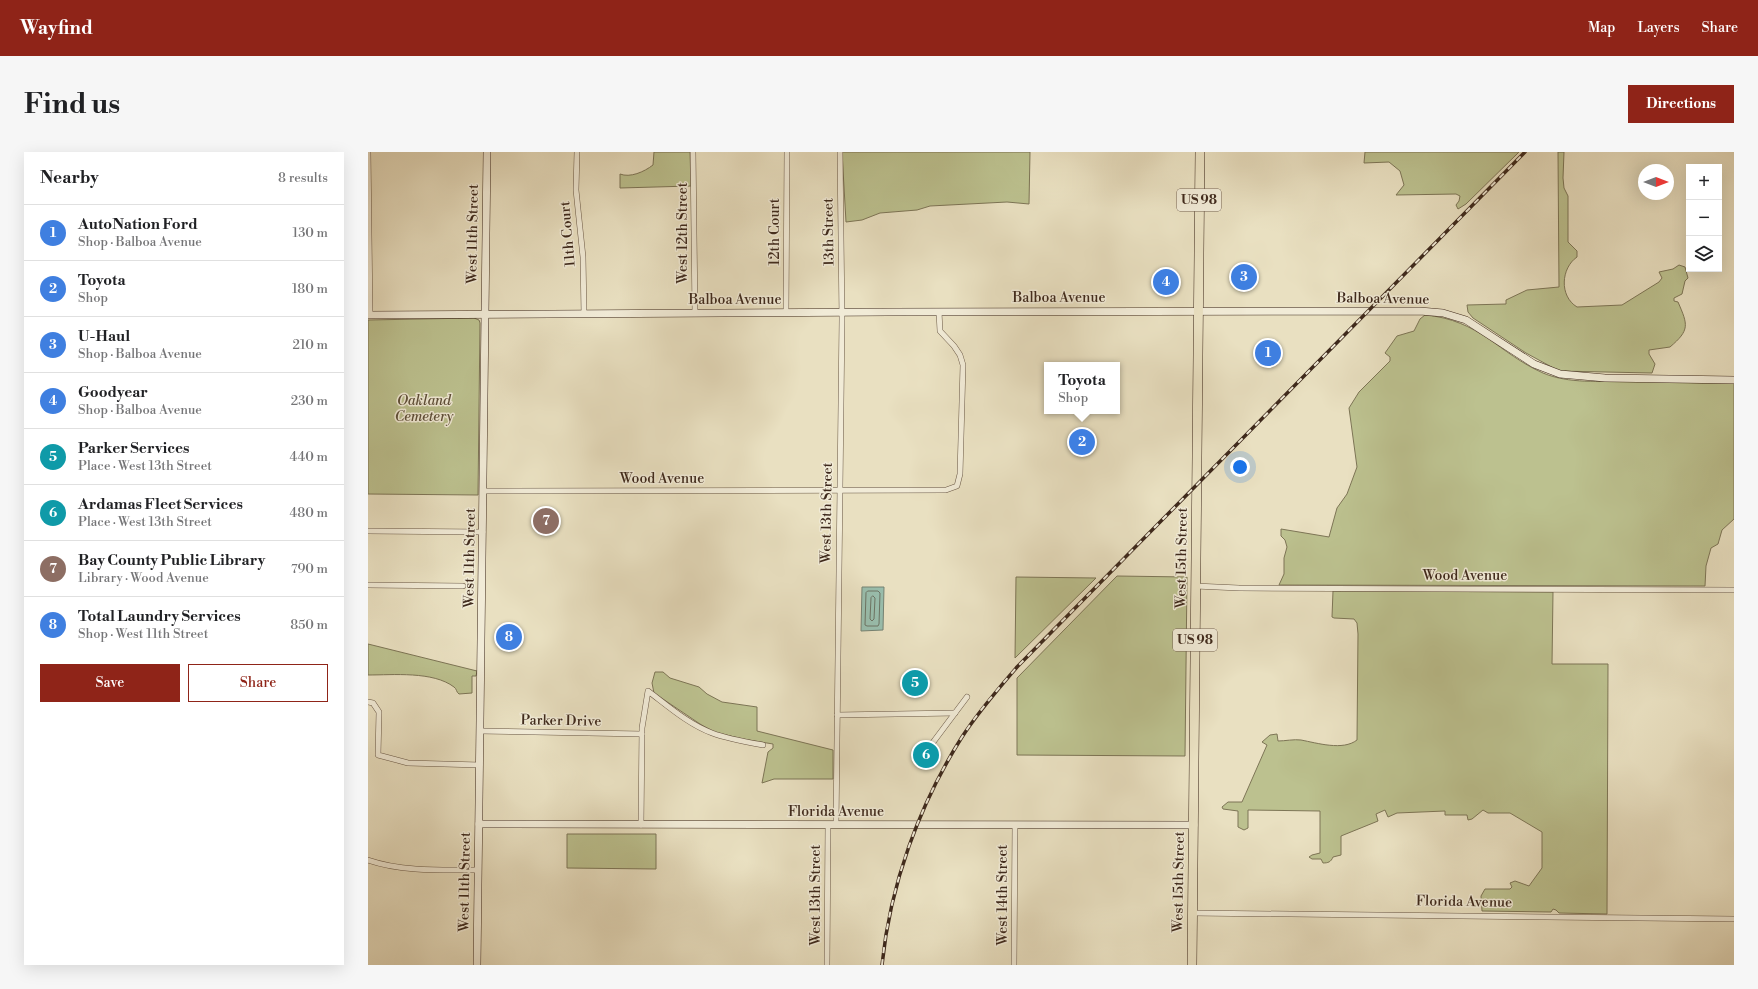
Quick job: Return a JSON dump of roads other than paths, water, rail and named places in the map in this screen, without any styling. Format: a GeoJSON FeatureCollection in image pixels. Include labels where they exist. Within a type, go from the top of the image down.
{"type":"FeatureCollection","features":[{"type":"Feature","properties":{"kind":"highway","name":"West 15th Street"},"geometry":{"type":"LineString","coordinates":[[1192,965],[1200,152]]}},
{"type":"Feature","properties":{"kind":"street"},"geometry":{"type":"LineString","coordinates":[[368,152],[369,315]]}},
{"type":"Feature","properties":{"kind":"street","name":"West 11th Street"},"geometry":{"type":"LineString","coordinates":[[477,965],[487,152]]}},
{"type":"Feature","properties":{"kind":"street","name":"11th Court"},"geometry":{"type":"LineString","coordinates":[[576,152],[576,190],[583,257],[584,314]]}},
{"type":"Feature","properties":{"kind":"street","name":"West 12th Street"},"geometry":{"type":"LineString","coordinates":[[694,152],[695,314]]}},
{"type":"Feature","properties":{"kind":"street","name":"12th Court"},"geometry":{"type":"LineString","coordinates":[[786,313],[787,152]]}},
{"type":"Feature","properties":{"kind":"street","name":"13th Street"},"geometry":{"type":"LineString","coordinates":[[840,152],[842,312]]}},
{"type":"Feature","properties":{"kind":"street","name":"Balboa Avenue"},"geometry":{"type":"LineString","coordinates":[[369,315],[1198,311],[1438,312],[1458,317],[1472,323],[1534,364],[1558,374],[1600,378],[1734,380]]}},
{"type":"Feature","properties":{"kind":"street","name":"West 13th Street"},"geometry":{"type":"LineString","coordinates":[[827,965],[837,715],[842,312]]}},
{"type":"Feature","properties":{"kind":"street","name":"Wood Avenue"},"geometry":{"type":"LineString","coordinates":[[483,491],[946,490],[957,486],[960,474],[963,365],[960,355],[954,346],[940,331],[939,312]]}},
{"type":"Feature","properties":{"kind":"street"},"geometry":{"type":"LineString","coordinates":[[368,531],[483,532]]}},
{"type":"Feature","properties":{"kind":"street"},"geometry":{"type":"LineString","coordinates":[[368,585],[463,586]]}},
{"type":"Feature","properties":{"kind":"street","name":"Wood Avenue"},"geometry":{"type":"LineString","coordinates":[[1196,586],[1239,588],[1734,590]]}},
{"type":"Feature","properties":{"kind":"street"},"geometry":{"type":"LineString","coordinates":[[640,825],[642,734],[648,691],[688,720],[706,730],[722,736],[763,745]]}},
{"type":"Feature","properties":{"kind":"street"},"geometry":{"type":"LineString","coordinates":[[931,745],[967,697]]}},
{"type":"Feature","properties":{"kind":"street"},"geometry":{"type":"LineString","coordinates":[[368,702],[373,703],[379,712],[378,755],[408,763],[480,766]]}},
{"type":"Feature","properties":{"kind":"street"},"geometry":{"type":"LineString","coordinates":[[837,715],[955,713]]}},
{"type":"Feature","properties":{"kind":"street","name":"Parker Drive"},"geometry":{"type":"LineString","coordinates":[[480,731],[642,734]]}},
{"type":"Feature","properties":{"kind":"street","name":"Florida Avenue"},"geometry":{"type":"LineString","coordinates":[[479,824],[1194,826]]}},
{"type":"Feature","properties":{"kind":"street","name":"West 14th Street"},"geometry":{"type":"LineString","coordinates":[[1014,965],[1016,825]]}},
{"type":"Feature","properties":{"kind":"street"},"geometry":{"type":"LineString","coordinates":[[368,860],[388,866],[415,869],[478,870]]}},
{"type":"Feature","properties":{"kind":"street","name":"Florida Avenue"},"geometry":{"type":"LineString","coordinates":[[1193,913],[1734,919]]}},
{"type":"Feature","properties":{"kind":"water"},"geometry":{"type":"Polygon","coordinates":[[[862,587],[884,587],[883,630],[861,631],[862,587]]]}},
{"type":"Feature","properties":{"kind":"railway"},"geometry":{"type":"LineString","coordinates":[[882,965],[886,935],[899,876],[920,818],[932,790],[962,737],[988,701],[1017,667],[1525,152]]}},
{"type":"Feature","properties":{"kind":"place","name":"U-Haul"},"geometry":{"type":"Point","coordinates":[1244,277]}},
{"type":"Feature","properties":{"kind":"place","name":"Goodyear"},"geometry":{"type":"Point","coordinates":[1166,282]}},
{"type":"Feature","properties":{"kind":"place","name":"AutoNation Ford"},"geometry":{"type":"Point","coordinates":[1268,353]}},
{"type":"Feature","properties":{"kind":"place","name":"Toyota"},"geometry":{"type":"Point","coordinates":[1082,442]}},
{"type":"Feature","properties":{"kind":"place","name":"Bay County Public Library"},"geometry":{"type":"Point","coordinates":[546,521]}},
{"type":"Feature","properties":{"kind":"place","name":"Total Laundry Services"},"geometry":{"type":"Point","coordinates":[509,637]}},
{"type":"Feature","properties":{"kind":"place","name":"Parker Services"},"geometry":{"type":"Point","coordinates":[915,683]}},
{"type":"Feature","properties":{"kind":"place","name":"Ardamas Fleet Services"},"geometry":{"type":"Point","coordinates":[926,755]}},
{"type":"Feature","properties":{"kind":"park label","name":"Oakland Cemetery"},"geometry":{"type":"Point","coordinates":[424,410]}}]}
